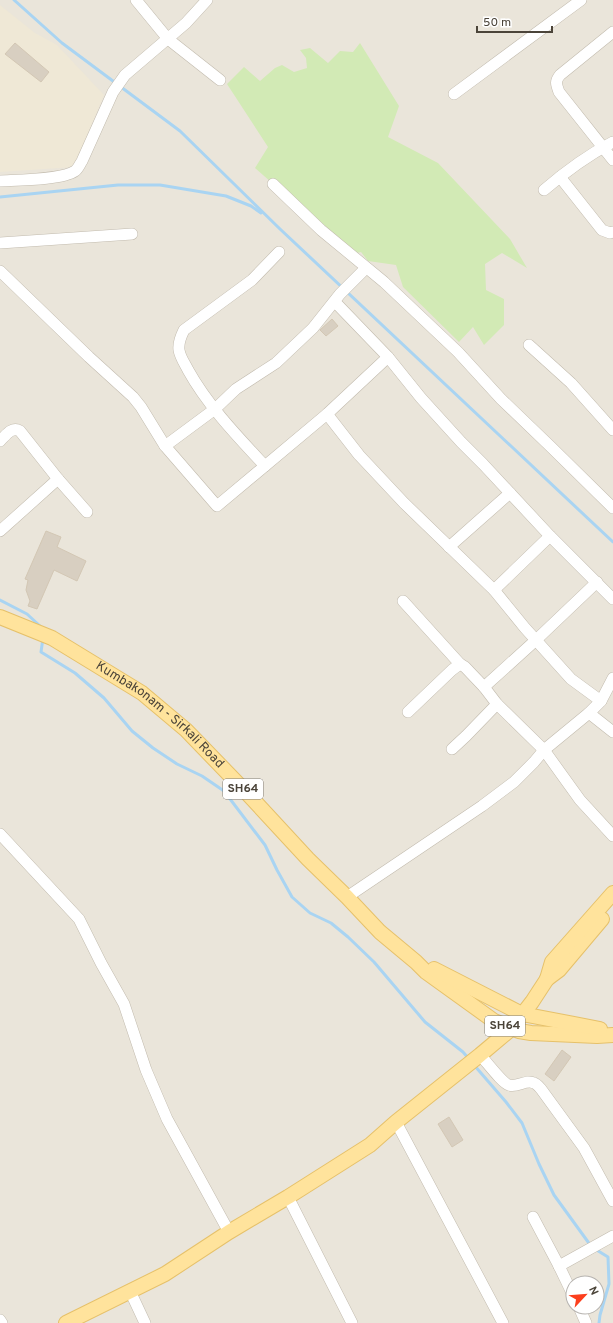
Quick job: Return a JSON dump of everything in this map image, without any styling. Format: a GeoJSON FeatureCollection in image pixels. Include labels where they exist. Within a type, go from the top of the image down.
{"type":"FeatureCollection","features":[{"type":"Feature","properties":{"kind":"main road","name":"Kumbakonam - Sirkali Road"},"geometry":{"type":"LineString","coordinates":[[0,618],[45,635],[142,693],[186,730],[308,859],[380,932],[426,972],[494,1020],[525,1033],[597,1036],[613,1034]]}},
{"type":"Feature","properties":{"kind":"main road"},"geometry":{"type":"LineString","coordinates":[[66,1323],[165,1274],[228,1232],[288,1197],[370,1145],[511,1028],[547,978],[552,962],[613,893]]}},
{"type":"Feature","properties":{"kind":"main road"},"geometry":{"type":"LineString","coordinates":[[547,978],[559,970],[613,907]]}},
{"type":"Feature","properties":{"kind":"main road","name":"Kumbakonam - Sirkali Road"},"geometry":{"type":"LineString","coordinates":[[416,962],[429,966],[522,1014],[598,1029],[613,1034]]}},
{"type":"Feature","properties":{"kind":"street"},"geometry":{"type":"LineString","coordinates":[[136,0],[168,39],[220,80]]}},
{"type":"Feature","properties":{"kind":"street"},"geometry":{"type":"LineString","coordinates":[[0,181],[55,177],[76,171],[113,92],[125,75],[186,23],[207,0]]}},
{"type":"Feature","properties":{"kind":"street"},"geometry":{"type":"LineString","coordinates":[[454,94],[581,0]]}},
{"type":"Feature","properties":{"kind":"street"},"geometry":{"type":"LineString","coordinates":[[613,32],[560,74],[556,85],[559,92],[608,144],[613,160]]}},
{"type":"Feature","properties":{"kind":"street"},"geometry":{"type":"LineString","coordinates":[[544,190],[560,177],[608,144]]}},
{"type":"Feature","properties":{"kind":"street"},"geometry":{"type":"LineString","coordinates":[[560,177],[602,230],[610,233],[613,232]]}},
{"type":"Feature","properties":{"kind":"street"},"geometry":{"type":"LineString","coordinates":[[273,184],[321,230],[384,282],[458,352],[501,399],[613,508]]}},
{"type":"Feature","properties":{"kind":"street"},"geometry":{"type":"LineString","coordinates":[[0,243],[132,234]]}},
{"type":"Feature","properties":{"kind":"street"},"geometry":{"type":"LineString","coordinates":[[265,466],[239,438],[194,381],[179,350],[179,340],[184,330],[252,280],[279,252]]}},
{"type":"Feature","properties":{"kind":"street"},"geometry":{"type":"LineString","coordinates":[[165,446],[215,409],[236,389],[276,363],[313,328],[352,282],[366,268]]}},
{"type":"Feature","properties":{"kind":"street"},"geometry":{"type":"LineString","coordinates":[[0,271],[89,357],[133,397],[141,407],[165,446],[217,506],[327,414],[388,357]]}},
{"type":"Feature","properties":{"kind":"street"},"geometry":{"type":"LineString","coordinates":[[338,298],[421,398],[456,437],[550,536],[613,599]]}},
{"type":"Feature","properties":{"kind":"street"},"geometry":{"type":"LineString","coordinates":[[529,345],[571,383],[613,430]]}},
{"type":"Feature","properties":{"kind":"street"},"geometry":{"type":"LineString","coordinates":[[327,414],[359,455],[404,503],[494,590],[525,628],[571,679],[601,701]]}},
{"type":"Feature","properties":{"kind":"street"},"geometry":{"type":"LineString","coordinates":[[0,441],[14,429],[20,431],[58,479],[87,512]]}},
{"type":"Feature","properties":{"kind":"street"},"geometry":{"type":"LineString","coordinates":[[0,531],[58,479]]}},
{"type":"Feature","properties":{"kind":"street"},"geometry":{"type":"LineString","coordinates":[[449,547],[510,493]]}},
{"type":"Feature","properties":{"kind":"street"},"geometry":{"type":"LineString","coordinates":[[494,590],[550,536]]}},
{"type":"Feature","properties":{"kind":"street"},"geometry":{"type":"LineString","coordinates":[[484,687],[597,582]]}},
{"type":"Feature","properties":{"kind":"street"},"geometry":{"type":"LineString","coordinates":[[403,601],[460,664],[465,667],[484,687],[497,704],[544,750],[580,800],[613,836]]}},
{"type":"Feature","properties":{"kind":"street"},"geometry":{"type":"LineString","coordinates":[[408,712],[460,664]]}},
{"type":"Feature","properties":{"kind":"street"},"geometry":{"type":"LineString","coordinates":[[347,897],[482,806],[509,786],[544,750],[589,713],[601,701],[613,678]]}},
{"type":"Feature","properties":{"kind":"street"},"geometry":{"type":"LineString","coordinates":[[452,749],[497,704]]}},
{"type":"Feature","properties":{"kind":"street"},"geometry":{"type":"LineString","coordinates":[[589,713],[613,732]]}},
{"type":"Feature","properties":{"kind":"street"},"geometry":{"type":"LineString","coordinates":[[0,834],[78,919],[124,1004],[146,1070],[167,1119],[228,1232]]}},
{"type":"Feature","properties":{"kind":"street"},"geometry":{"type":"LineString","coordinates":[[478,1056],[504,1082],[510,1085],[528,1082],[534,1083],[541,1090],[584,1148],[613,1201]]}},
{"type":"Feature","properties":{"kind":"street"},"geometry":{"type":"LineString","coordinates":[[396,1122],[497,1310],[502,1323]]}},
{"type":"Feature","properties":{"kind":"street"},"geometry":{"type":"LineString","coordinates":[[288,1197],[352,1323]]}},
{"type":"Feature","properties":{"kind":"street"},"geometry":{"type":"LineString","coordinates":[[532,1217],[565,1278]]}},
{"type":"Feature","properties":{"kind":"street"},"geometry":{"type":"LineString","coordinates":[[559,1266],[613,1236]]}},
{"type":"Feature","properties":{"kind":"street"},"geometry":{"type":"LineString","coordinates":[[130,1291],[145,1323]]}},
{"type":"Feature","properties":{"kind":"shaded area"},"geometry":{"type":"Polygon","coordinates":[[[0,0],[613,0],[613,1323],[0,1323],[0,0]]]}},
{"type":"Feature","properties":{"kind":"shaded area"},"geometry":{"type":"Polygon","coordinates":[[[0,5],[35,33],[57,45],[104,95],[74,167],[0,172],[0,5]]]}},
{"type":"Feature","properties":{"kind":"green space"},"geometry":{"type":"Polygon","coordinates":[[[360,43],[399,106],[388,137],[438,163],[510,239],[527,268],[502,253],[485,264],[486,290],[504,299],[504,325],[484,345],[473,327],[459,342],[403,287],[396,265],[368,261],[361,252],[353,254],[255,168],[268,147],[227,84],[244,67],[260,81],[275,68],[282,65],[294,72],[307,68],[306,58],[300,50],[310,48],[328,63],[340,51],[353,52],[360,43]]]}},
{"type":"Feature","properties":{"kind":"building"},"geometry":{"type":"Polygon","coordinates":[[[15,43],[49,72],[41,82],[5,54],[15,43]]]}},
{"type":"Feature","properties":{"kind":"building"},"geometry":{"type":"Polygon","coordinates":[[[332,319],[338,326],[326,336],[320,330],[332,319]]]}},
{"type":"Feature","properties":{"kind":"building"},"geometry":{"type":"Polygon","coordinates":[[[46,531],[61,537],[57,547],[86,561],[77,581],[54,570],[37,609],[28,606],[30,601],[26,590],[28,580],[25,579],[46,531]]]}},
{"type":"Feature","properties":{"kind":"building"},"geometry":{"type":"Polygon","coordinates":[[[562,1050],[571,1057],[554,1081],[545,1074],[562,1050]]]}},
{"type":"Feature","properties":{"kind":"building"},"geometry":{"type":"Polygon","coordinates":[[[449,1117],[463,1140],[452,1147],[438,1124],[449,1117]]]}},
{"type":"Feature","properties":{"kind":"waterway"},"geometry":{"type":"LineString","coordinates":[[14,0],[62,43],[180,131],[280,229],[613,542]]}},
{"type":"Feature","properties":{"kind":"waterway"},"geometry":{"type":"LineString","coordinates":[[0,197],[118,185],[160,185],[226,196],[251,206],[261,213]]}},
{"type":"Feature","properties":{"kind":"waterway"},"geometry":{"type":"LineString","coordinates":[[0,600],[27,614],[40,626]]}},
{"type":"Feature","properties":{"kind":"waterway"},"geometry":{"type":"LineString","coordinates":[[43,638],[41,652],[75,673],[104,698],[132,731],[153,748],[177,764],[202,776],[224,791],[265,845],[292,897],[310,913],[331,923],[348,937],[374,962],[425,1022],[463,1052],[469,1059]]}},
{"type":"Feature","properties":{"kind":"waterway"},"geometry":{"type":"LineString","coordinates":[[474,1065],[522,1123],[554,1195],[591,1246]]}},
{"type":"Feature","properties":{"kind":"waterway"},"geometry":{"type":"LineString","coordinates":[[595,1249],[608,1257],[609,1284],[599,1323]]}}]}
